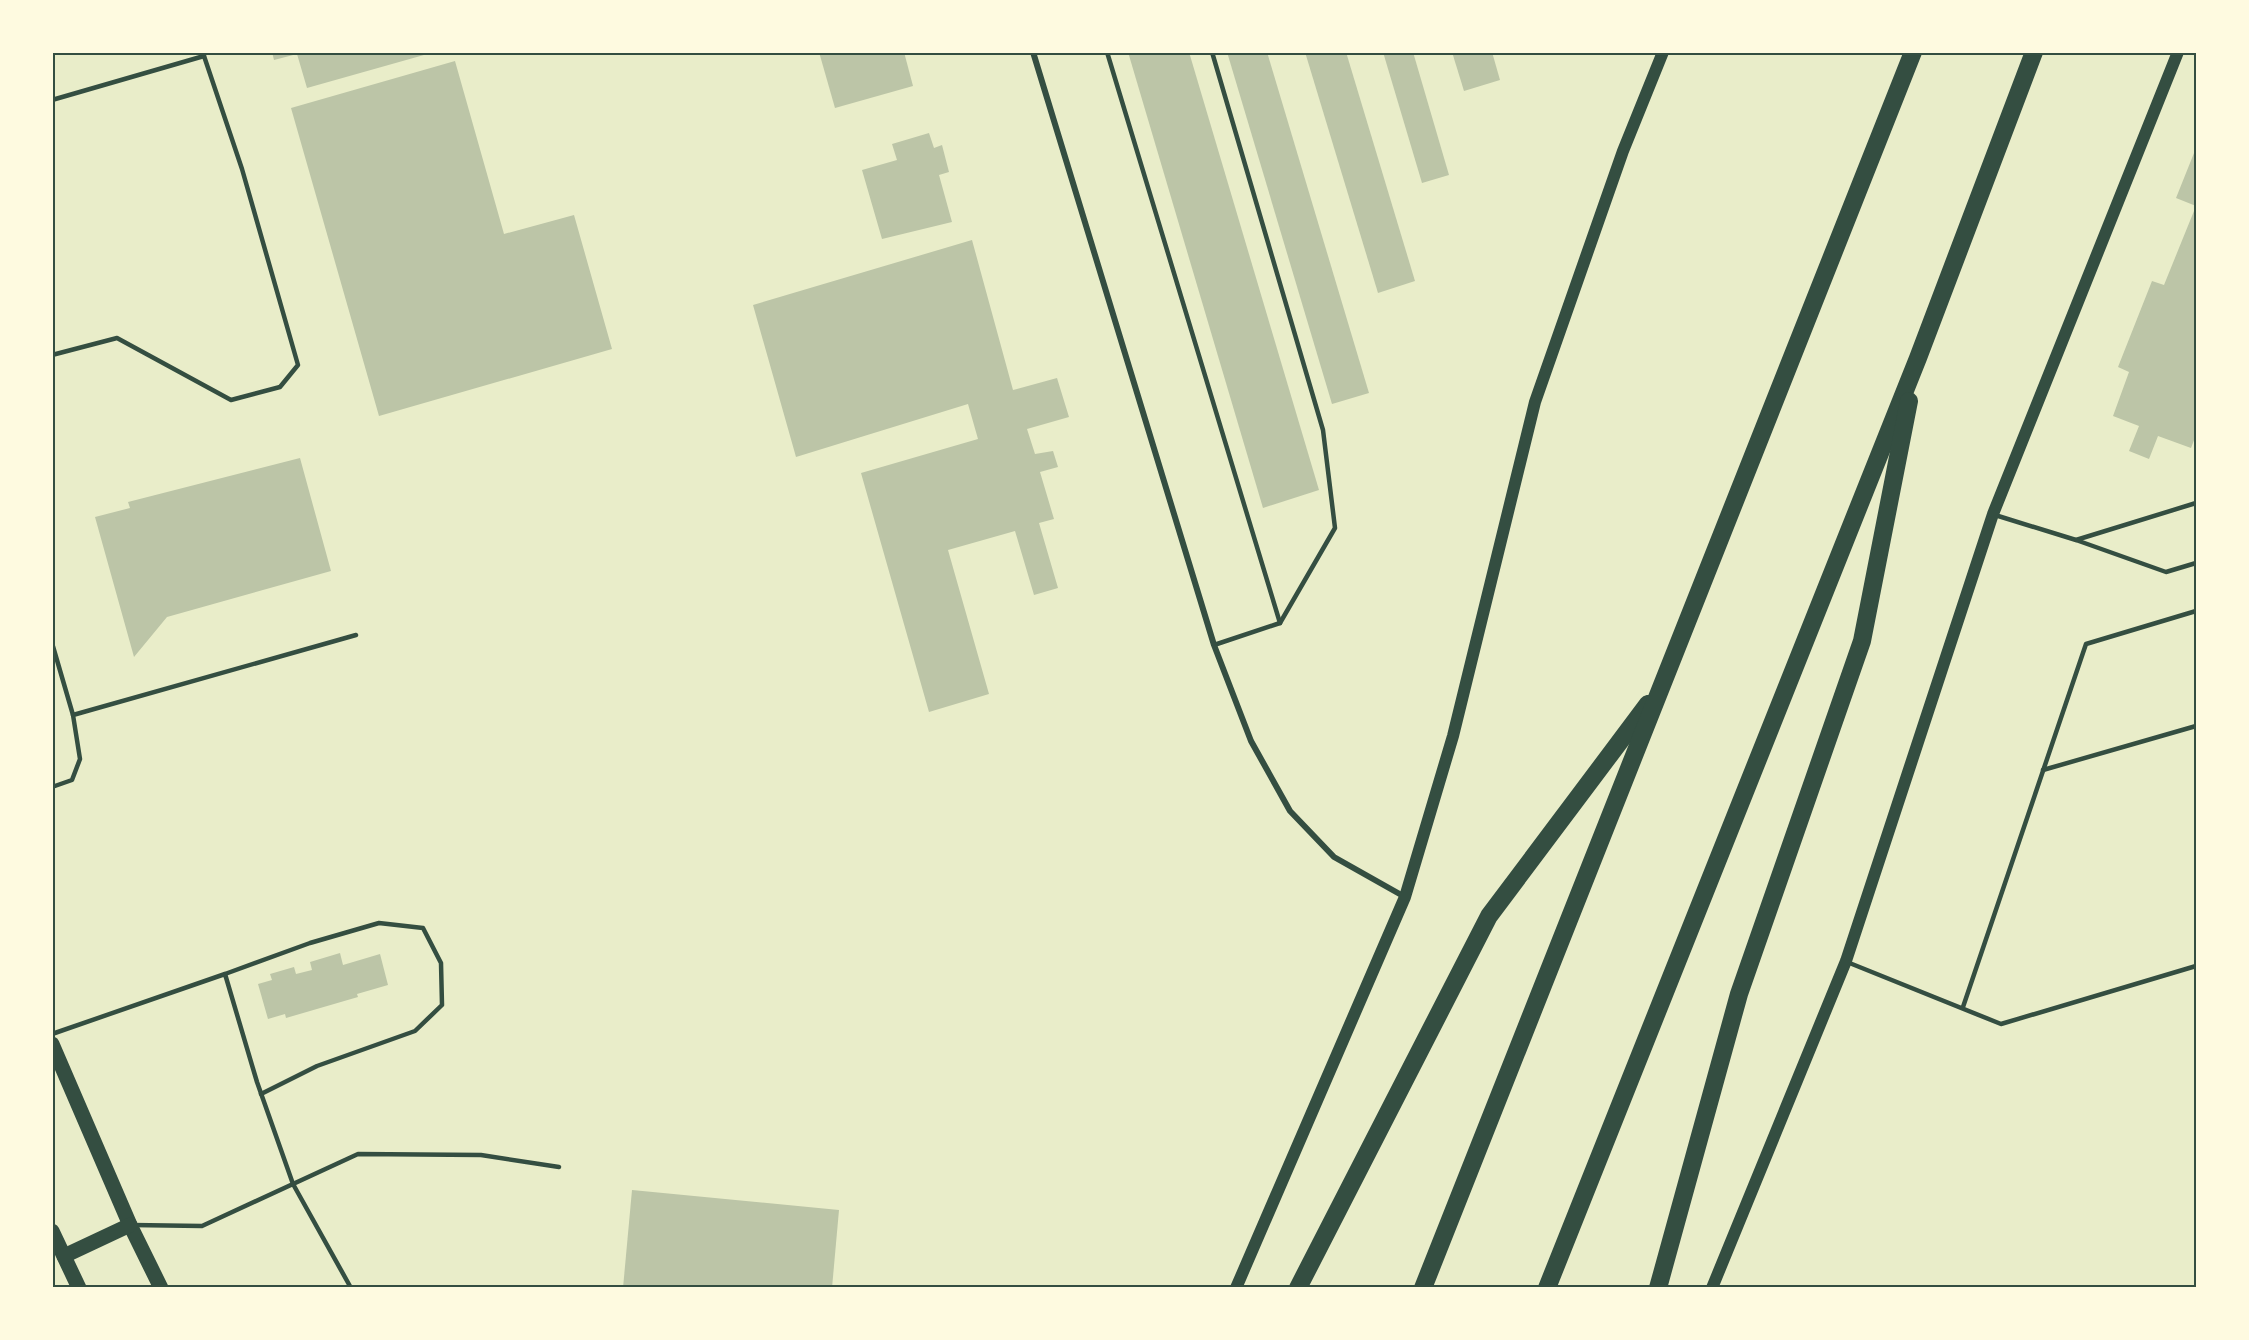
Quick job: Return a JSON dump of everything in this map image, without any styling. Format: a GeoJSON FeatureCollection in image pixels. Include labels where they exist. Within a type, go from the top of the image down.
{"type":"FeatureCollection","features":[{"type":"Feature","properties":{"kind":"highway"},"geometry":{"type":"LineString","coordinates":[[1423,1287],[1913,52]]}},
{"type":"Feature","properties":{"kind":"highway"},"geometry":{"type":"LineString","coordinates":[[1547,1287],[1918,358],[2034,52]]}},
{"type":"Feature","properties":{"kind":"highway"},"geometry":{"type":"LineString","coordinates":[[1658,1287],[1739,994],[1862,641],[1918,358]]}},
{"type":"Feature","properties":{"kind":"highway"},"geometry":{"type":"LineString","coordinates":[[1298,1287],[1489,916],[1663,684]]}},
{"type":"Feature","properties":{"kind":"main road"},"geometry":{"type":"LineString","coordinates":[[1236,1287],[1405,897],[1453,736],[1535,402],[1623,150],[1663,52]]}},
{"type":"Feature","properties":{"kind":"main road"},"geometry":{"type":"LineString","coordinates":[[1712,1287],[1846,961],[1993,514],[2178,52]]}},
{"type":"Feature","properties":{"kind":"main road"},"geometry":{"type":"LineString","coordinates":[[52,1044],[130,1225],[161,1287]]}},
{"type":"Feature","properties":{"kind":"main road"},"geometry":{"type":"LineString","coordinates":[[61,1257],[130,1225]]}},
{"type":"Feature","properties":{"kind":"main road"},"geometry":{"type":"LineString","coordinates":[[52,1231],[61,1257],[79,1287]]}},
{"type":"Feature","properties":{"kind":"street"},"geometry":{"type":"LineString","coordinates":[[1033,52],[1214,645],[1251,741],[1290,811],[1334,858],[1405,897]]}},
{"type":"Feature","properties":{"kind":"lane"},"geometry":{"type":"LineString","coordinates":[[1107,52],[1280,623]]}},
{"type":"Feature","properties":{"kind":"lane"},"geometry":{"type":"LineString","coordinates":[[1212,52],[1325,441],[1335,528],[1280,623],[1214,645]]}},
{"type":"Feature","properties":{"kind":"lane"},"geometry":{"type":"LineString","coordinates":[[52,100],[204,54],[242,169],[298,365],[280,387],[231,400],[117,338],[52,355]]}},
{"type":"Feature","properties":{"kind":"lane"},"geometry":{"type":"LineString","coordinates":[[2076,540],[2196,503]]}},
{"type":"Feature","properties":{"kind":"lane"},"geometry":{"type":"LineString","coordinates":[[1993,514],[2166,572],[2196,563]]}},
{"type":"Feature","properties":{"kind":"lane"},"geometry":{"type":"LineString","coordinates":[[1963,1007],[2086,644],[2196,611]]}},
{"type":"Feature","properties":{"kind":"lane"},"geometry":{"type":"LineString","coordinates":[[73,716],[356,634]]}},
{"type":"Feature","properties":{"kind":"lane"},"geometry":{"type":"LineString","coordinates":[[52,643],[73,716],[80,759],[72,780],[52,787]]}},
{"type":"Feature","properties":{"kind":"lane"},"geometry":{"type":"LineString","coordinates":[[2043,770],[2196,726]]}},
{"type":"Feature","properties":{"kind":"lane"},"geometry":{"type":"LineString","coordinates":[[52,1034],[310,943],[379,923],[423,928],[441,963],[442,1005],[415,1031],[317,1066],[261,1094]]}},
{"type":"Feature","properties":{"kind":"lane"},"geometry":{"type":"LineString","coordinates":[[1846,961],[2001,1024],[2196,966]]}},
{"type":"Feature","properties":{"kind":"lane"},"geometry":{"type":"LineString","coordinates":[[225,974],[261,1094],[293,1184],[351,1287]]}},
{"type":"Feature","properties":{"kind":"lane"},"geometry":{"type":"LineString","coordinates":[[130,1225],[202,1226],[358,1154],[481,1155],[559,1167]]}},
{"type":"Feature","properties":{"kind":"building"},"geometry":{"type":"Polygon","coordinates":[[[272,52],[431,53],[307,88],[297,54],[274,60],[272,52]]]}},
{"type":"Feature","properties":{"kind":"building"},"geometry":{"type":"Polygon","coordinates":[[[819,52],[904,52],[913,86],[835,108],[819,52]]]}},
{"type":"Feature","properties":{"kind":"building"},"geometry":{"type":"Polygon","coordinates":[[[1128,52],[1189,52],[1319,490],[1263,508],[1128,52]]]}},
{"type":"Feature","properties":{"kind":"building"},"geometry":{"type":"Polygon","coordinates":[[[1227,52],[1267,52],[1369,393],[1332,404],[1227,52]]]}},
{"type":"Feature","properties":{"kind":"building"},"geometry":{"type":"Polygon","coordinates":[[[1305,52],[1346,52],[1415,281],[1378,293],[1305,52]]]}},
{"type":"Feature","properties":{"kind":"building"},"geometry":{"type":"Polygon","coordinates":[[[1383,52],[1413,52],[1449,175],[1422,183],[1383,52]]]}},
{"type":"Feature","properties":{"kind":"building"},"geometry":{"type":"Polygon","coordinates":[[[1452,52],[1492,52],[1500,80],[1464,91],[1452,52]]]}},
{"type":"Feature","properties":{"kind":"building"},"geometry":{"type":"Polygon","coordinates":[[[455,61],[504,234],[574,215],[612,349],[379,416],[291,108],[455,61]]]}},
{"type":"Feature","properties":{"kind":"building"},"geometry":{"type":"Polygon","coordinates":[[[929,133],[934,148],[942,145],[949,172],[939,175],[952,222],[882,239],[862,170],[897,160],[892,144],[929,133]]]}},
{"type":"Feature","properties":{"kind":"building"},"geometry":{"type":"Polygon","coordinates":[[[2196,148],[2196,206],[2176,198],[2196,148]]]}},
{"type":"Feature","properties":{"kind":"building"},"geometry":{"type":"Polygon","coordinates":[[[2196,206],[2196,435],[2191,448],[2158,436],[2149,459],[2129,451],[2139,426],[2113,416],[2129,372],[2118,367],[2152,281],[2164,285],[2196,206]]]}},
{"type":"Feature","properties":{"kind":"building"},"geometry":{"type":"Polygon","coordinates":[[[972,240],[1013,390],[1057,378],[1069,417],[1027,429],[1035,454],[1053,451],[1058,467],[1040,472],[1054,519],[1039,523],[1058,588],[1034,595],[1015,531],[948,550],[989,694],[929,712],[861,473],[978,439],[968,404],[796,457],[753,305],[972,240]]]}},
{"type":"Feature","properties":{"kind":"building"},"geometry":{"type":"Polygon","coordinates":[[[300,458],[331,571],[167,617],[134,657],[95,517],[130,508],[128,502],[300,458]]]}},
{"type":"Feature","properties":{"kind":"building"},"geometry":{"type":"Polygon","coordinates":[[[340,953],[343,965],[380,954],[388,985],[357,994],[358,997],[286,1018],[285,1014],[268,1019],[258,984],[272,980],[270,974],[294,967],[296,974],[312,970],[310,962],[340,953]]]}},
{"type":"Feature","properties":{"kind":"building"},"geometry":{"type":"Polygon","coordinates":[[[632,1190],[839,1210],[832,1288],[623,1288],[632,1190]]]}}]}
